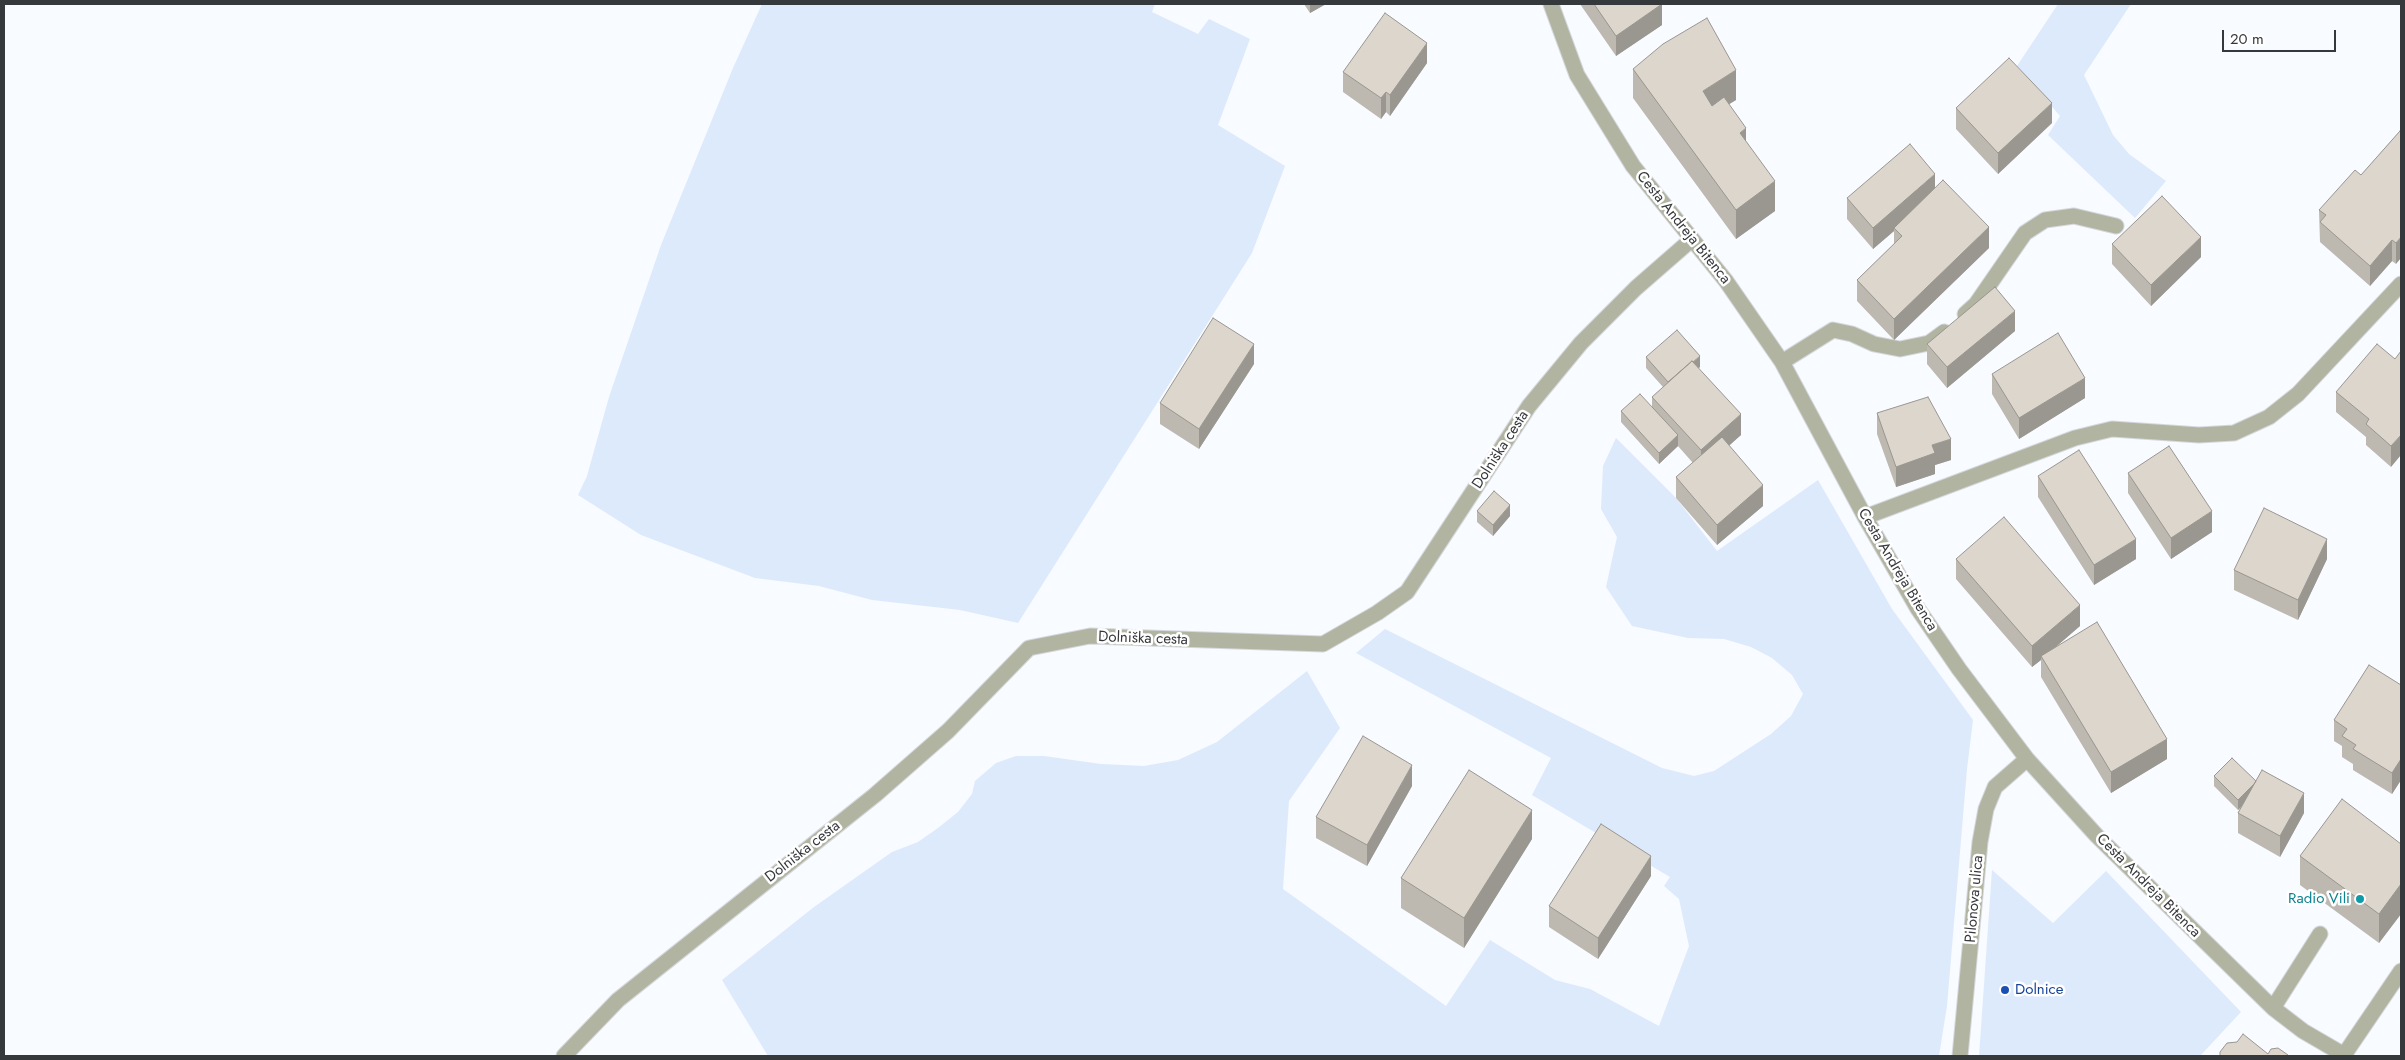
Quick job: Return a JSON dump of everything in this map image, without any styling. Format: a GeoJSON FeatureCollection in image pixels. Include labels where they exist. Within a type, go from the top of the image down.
{"type":"FeatureCollection","features":[{"type":"Feature","properties":{"kind":"street","name":"Cesta Andreja Bitenca"},"geometry":{"type":"LineString","coordinates":[[1551,4],[1577,75],[1633,166],[1726,281],[1782,362],[1865,517],[1918,610],[1958,669],[2028,759],[2098,836],[2273,1008],[2303,1031],[2345,1056]]}},
{"type":"Feature","properties":{"kind":"street"},"geometry":{"type":"LineString","coordinates":[[1782,362],[1833,330],[1852,334],[1874,344],[1900,349],[1928,343],[1976,304],[2025,233],[2044,220],[2074,216],[2116,226]]}},
{"type":"Feature","properties":{"kind":"street","name":"Dolniška cesta"},"geometry":{"type":"LineString","coordinates":[[564,1056],[618,1000],[875,795],[948,730],[1029,648],[1090,636],[1323,644],[1377,613],[1407,592],[1529,406],[1581,344],[1636,288],[1692,240]]}},
{"type":"Feature","properties":{"kind":"street"},"geometry":{"type":"LineString","coordinates":[[1865,517],[2075,438],[2112,429],[2199,435],[2234,434],[2268,417],[2298,394],[2401,284]]}},
{"type":"Feature","properties":{"kind":"street","name":"Pilonova ulica"},"geometry":{"type":"LineString","coordinates":[[1960,1056],[1980,842],[1986,810],[1995,787],[2009,773],[2028,759]]}},
{"type":"Feature","properties":{"kind":"street"},"geometry":{"type":"LineString","coordinates":[[2273,1008],[2320,934]]}},
{"type":"Feature","properties":{"kind":"street"},"geometry":{"type":"LineString","coordinates":[[2345,1056],[2401,971]]}},
{"type":"Feature","properties":{"kind":"shaded area"},"geometry":{"type":"Polygon","coordinates":[[[762,4],[1155,4],[1152,12],[1198,34],[1209,19],[1250,39],[1218,125],[1285,166],[1252,253],[1018,623],[960,610],[872,600],[819,586],[755,578],[641,535],[578,495],[587,476],[609,397],[661,245],[733,68],[762,4]]]}},
{"type":"Feature","properties":{"kind":"shaded area"},"geometry":{"type":"Polygon","coordinates":[[[2058,4],[2131,4],[2084,75],[2113,135],[2129,154],[2166,181],[2135,218],[2048,135],[2060,116],[2017,66],[2058,4]]]}},
{"type":"Feature","properties":{"kind":"shaded area"},"geometry":{"type":"Polygon","coordinates":[[[1616,438],[1676,498],[1717,551],[1818,480],[1892,609],[1973,720],[1967,769],[1947,1006],[1939,1056],[768,1056],[722,980],[814,907],[892,852],[918,842],[938,828],[958,812],[972,794],[975,781],[996,763],[1016,756],[1044,756],[1101,764],[1144,766],[1178,760],[1217,742],[1307,671],[1340,728],[1289,801],[1283,889],[1446,1006],[1490,940],[1555,980],[1590,989],[1659,1026],[1689,946],[1679,899],[1664,886],[1670,877],[1532,795],[1551,758],[1356,653],[1385,629],[1662,768],[1694,776],[1714,771],[1771,734],[1791,716],[1803,694],[1792,675],[1772,658],[1751,647],[1724,639],[1688,638],[1632,626],[1606,587],[1617,537],[1601,509],[1603,466],[1616,438]]]}},
{"type":"Feature","properties":{"kind":"shaded area"},"geometry":{"type":"Polygon","coordinates":[[[1992,870],[2053,923],[2106,871],[2241,1012],[2200,1056],[1979,1056],[1992,870]]]}},
{"type":"Feature","properties":{"kind":"building"},"geometry":{"type":"Polygon","coordinates":[[[1594,4],[1662,4],[1616,36],[1594,4]]]}},
{"type":"Feature","properties":{"kind":"building"},"geometry":{"type":"Polygon","coordinates":[[[1385,13],[1427,43],[1390,95],[1386,92],[1381,98],[1343,72],[1385,13]]]}},
{"type":"Feature","properties":{"kind":"building"},"geometry":{"type":"Polygon","coordinates":[[[1707,18],[1736,70],[1703,91],[1712,106],[1724,97],[1746,128],[1740,133],[1775,181],[1736,210],[1633,69],[1663,44],[1707,18]]]}},
{"type":"Feature","properties":{"kind":"building"},"geometry":{"type":"Polygon","coordinates":[[[2009,58],[2052,103],[1998,153],[1956,108],[2009,58]]]}},
{"type":"Feature","properties":{"kind":"building"},"geometry":{"type":"Polygon","coordinates":[[[2400,131],[2401,237],[2396,243],[2392,240],[2370,266],[2320,222],[2326,215],[2319,210],[2355,170],[2361,175],[2400,131]]]}},
{"type":"Feature","properties":{"kind":"building"},"geometry":{"type":"Polygon","coordinates":[[[1910,144],[1935,174],[1873,228],[1847,198],[1910,144]]]}},
{"type":"Feature","properties":{"kind":"building"},"geometry":{"type":"Polygon","coordinates":[[[1943,180],[1989,227],[1894,319],[1857,280],[1902,236],[1894,228],[1943,180]]]}},
{"type":"Feature","properties":{"kind":"building"},"geometry":{"type":"Polygon","coordinates":[[[2162,196],[2201,237],[2151,285],[2112,244],[2162,196]]]}},
{"type":"Feature","properties":{"kind":"building"},"geometry":{"type":"Polygon","coordinates":[[[1995,287],[2015,311],[1947,367],[1927,344],[1995,287]]]}},
{"type":"Feature","properties":{"kind":"building"},"geometry":{"type":"Polygon","coordinates":[[[1213,318],[1254,344],[1199,429],[1160,403],[1213,318]]]}},
{"type":"Feature","properties":{"kind":"building"},"geometry":{"type":"Polygon","coordinates":[[[1677,330],[1700,356],[1668,382],[1646,357],[1677,330]]]}},
{"type":"Feature","properties":{"kind":"building"},"geometry":{"type":"Polygon","coordinates":[[[2058,333],[2085,378],[2019,418],[1992,374],[2058,333]]]}},
{"type":"Feature","properties":{"kind":"building"},"geometry":{"type":"Polygon","coordinates":[[[2377,344],[2395,359],[2401,351],[2401,435],[2391,446],[2366,424],[2369,419],[2336,392],[2377,344]]]}},
{"type":"Feature","properties":{"kind":"building"},"geometry":{"type":"Polygon","coordinates":[[[1692,361],[1741,414],[1701,450],[1652,397],[1692,361]]]}},
{"type":"Feature","properties":{"kind":"building"},"geometry":{"type":"Polygon","coordinates":[[[1640,394],[1678,435],[1659,453],[1621,411],[1640,394]]]}},
{"type":"Feature","properties":{"kind":"building"},"geometry":{"type":"Polygon","coordinates":[[[1928,397],[1951,439],[1932,445],[1935,453],[1896,467],[1877,413],[1928,397]]]}},
{"type":"Feature","properties":{"kind":"building"},"geometry":{"type":"Polygon","coordinates":[[[1722,437],[1763,485],[1717,525],[1676,477],[1722,437]]]}},
{"type":"Feature","properties":{"kind":"building"},"geometry":{"type":"Polygon","coordinates":[[[2169,446],[2212,511],[2171,538],[2128,473],[2169,446]]]}},
{"type":"Feature","properties":{"kind":"building"},"geometry":{"type":"Polygon","coordinates":[[[2079,450],[2136,539],[2094,565],[2038,476],[2079,450]]]}},
{"type":"Feature","properties":{"kind":"building"},"geometry":{"type":"Polygon","coordinates":[[[1494,491],[1510,505],[1493,525],[1477,511],[1494,491]]]}},
{"type":"Feature","properties":{"kind":"building"},"geometry":{"type":"Polygon","coordinates":[[[2264,508],[2327,539],[2298,600],[2234,570],[2264,508]]]}},
{"type":"Feature","properties":{"kind":"building"},"geometry":{"type":"Polygon","coordinates":[[[2004,517],[2080,605],[2032,646],[1956,559],[2004,517]]]}},
{"type":"Feature","properties":{"kind":"building"},"geometry":{"type":"Polygon","coordinates":[[[2097,622],[2167,739],[2111,772],[2041,656],[2097,622]]]}},
{"type":"Feature","properties":{"kind":"building"},"geometry":{"type":"Polygon","coordinates":[[[2369,665],[2401,685],[2401,759],[2392,773],[2353,749],[2356,745],[2342,736],[2347,729],[2334,720],[2369,665]]]}},
{"type":"Feature","properties":{"kind":"building"},"geometry":{"type":"Polygon","coordinates":[[[1363,736],[1412,765],[1367,845],[1316,817],[1363,736]]]}},
{"type":"Feature","properties":{"kind":"building"},"geometry":{"type":"Polygon","coordinates":[[[2232,758],[2256,781],[2238,800],[2214,776],[2232,758]]]}},
{"type":"Feature","properties":{"kind":"building"},"geometry":{"type":"Polygon","coordinates":[[[1469,770],[1532,810],[1464,918],[1401,878],[1469,770]]]}},
{"type":"Feature","properties":{"kind":"building"},"geometry":{"type":"Polygon","coordinates":[[[2262,770],[2304,793],[2280,836],[2238,813],[2262,770]]]}},
{"type":"Feature","properties":{"kind":"building"},"geometry":{"type":"Polygon","coordinates":[[[2342,799],[2401,844],[2401,884],[2379,914],[2300,856],[2342,799]]]}},
{"type":"Feature","properties":{"kind":"building"},"geometry":{"type":"Polygon","coordinates":[[[1601,824],[1651,856],[1598,938],[1549,906],[1601,824]]]}},
{"type":"Feature","properties":{"kind":"building"},"geometry":{"type":"Polygon","coordinates":[[[2243,1034],[2268,1054],[2271,1049],[2278,1048],[2288,1055],[2220,1056],[2220,1052],[2227,1043],[2237,1042],[2243,1034]]]}},
{"type":"Feature","properties":{"kind":"place","name":"Radio Vili"},"geometry":{"type":"Point","coordinates":[2360,899]}},
{"type":"Feature","properties":{"kind":"place","name":"Dolnice"},"geometry":{"type":"Point","coordinates":[2005,990]}}]}
